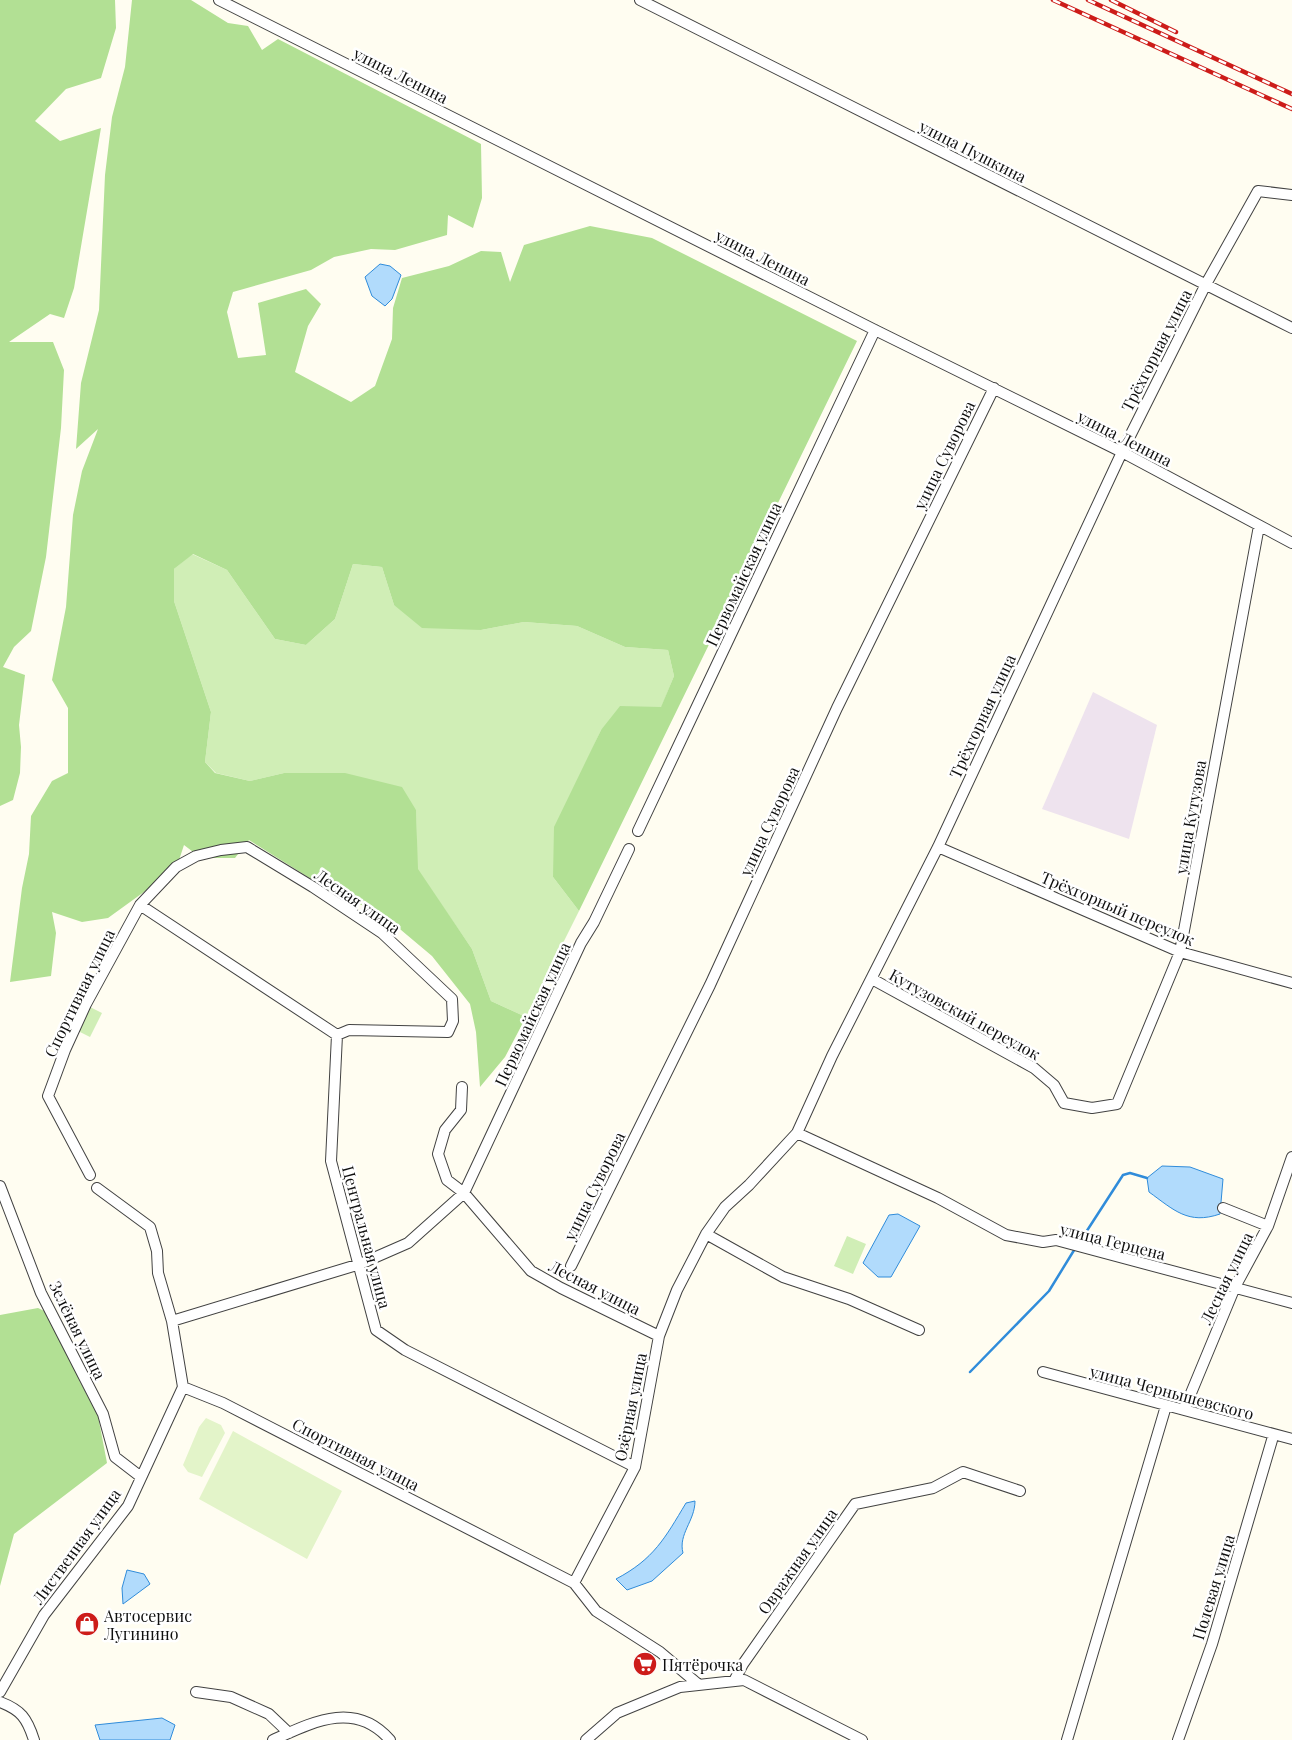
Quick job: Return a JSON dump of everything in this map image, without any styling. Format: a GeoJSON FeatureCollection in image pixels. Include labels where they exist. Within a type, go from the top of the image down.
{"type":"FeatureCollection","features":[{"type":"Feature","properties":{"kind":"street","name":"улица Ленина"},"geometry":{"type":"LineString","coordinates":[[219,0],[1122,452],[1292,543]]}},
{"type":"Feature","properties":{"kind":"street","name":"улица Пушкина"},"geometry":{"type":"LineString","coordinates":[[640,0],[1292,328]]}},
{"type":"Feature","properties":{"kind":"street","name":"Трёхгорная улица"},"geometry":{"type":"LineString","coordinates":[[706,1234],[725,1207],[749,1185],[797,1133],[832,1056],[938,847],[1122,452],[1206,284],[1258,191],[1292,195]]}},
{"type":"Feature","properties":{"kind":"street","name":"Первомайская улица"},"geometry":{"type":"LineString","coordinates":[[638,831],[875,330]]}},
{"type":"Feature","properties":{"kind":"street","name":"улица Суворова"},"geometry":{"type":"LineString","coordinates":[[571,1266],[710,985],[838,708],[994,388]]}},
{"type":"Feature","properties":{"kind":"street","name":"улица Кутузова"},"geometry":{"type":"LineString","coordinates":[[1117,1104],[1180,952],[1259,526]]}},
{"type":"Feature","properties":{"kind":"street","name":"Трёхгорный переулок"},"geometry":{"type":"LineString","coordinates":[[938,847],[1180,952],[1292,983]]}},
{"type":"Feature","properties":{"kind":"street","name":"Лесная улица"},"geometry":{"type":"LineString","coordinates":[[140,905],[176,867],[196,856],[221,850],[247,848],[299,878],[382,933],[452,999],[453,1022],[448,1032],[349,1030],[337,1035]]}},
{"type":"Feature","properties":{"kind":"street","name":"Первомайская улица"},"geometry":{"type":"LineString","coordinates":[[464,1194],[577,952],[629,849]]}},
{"type":"Feature","properties":{"kind":"street"},"geometry":{"type":"LineString","coordinates":[[140,905],[337,1035]]}},
{"type":"Feature","properties":{"kind":"street","name":"Спортивная улица"},"geometry":{"type":"LineString","coordinates":[[90,1175],[48,1096],[65,1050],[86,1004],[140,905]]}},
{"type":"Feature","properties":{"kind":"street","name":"Кутузовский переулок"},"geometry":{"type":"LineString","coordinates":[[872,979],[1034,1068],[1054,1085],[1064,1103],[1092,1108],[1117,1104]]}},
{"type":"Feature","properties":{"kind":"street","name":"Центральная улица"},"geometry":{"type":"LineString","coordinates":[[337,1035],[331,1161],[360,1264],[376,1330],[405,1350],[635,1466]]}},
{"type":"Feature","properties":{"kind":"street","name":"Лесная улица"},"geometry":{"type":"LineString","coordinates":[[462,1087],[461,1110],[445,1130],[438,1154],[446,1180],[464,1194],[531,1271],[560,1288],[659,1336]]}},
{"type":"Feature","properties":{"kind":"street","name":"улица Герцена"},"geometry":{"type":"LineString","coordinates":[[797,1133],[938,1198],[1006,1235],[1043,1242],[1056,1240],[1292,1303]]}},
{"type":"Feature","properties":{"kind":"street","name":"Лесная улица"},"geometry":{"type":"LineString","coordinates":[[1184,1410],[1235,1287],[1268,1226],[1292,1157]]}},
{"type":"Feature","properties":{"kind":"street","name":"Зелёная улица"},"geometry":{"type":"LineString","coordinates":[[0,1186],[41,1293],[104,1414],[115,1457],[141,1477]]}},
{"type":"Feature","properties":{"kind":"street"},"geometry":{"type":"LineString","coordinates":[[97,1188],[150,1227],[157,1251],[158,1273],[172,1322],[183,1386]]}},
{"type":"Feature","properties":{"kind":"street"},"geometry":{"type":"LineString","coordinates":[[172,1322],[360,1264],[408,1243],[464,1194]]}},
{"type":"Feature","properties":{"kind":"street"},"geometry":{"type":"LineString","coordinates":[[1223,1208],[1268,1226]]}},
{"type":"Feature","properties":{"kind":"street"},"geometry":{"type":"LineString","coordinates":[[706,1234],[783,1277],[850,1299],[919,1330]]}},
{"type":"Feature","properties":{"kind":"street","name":"Озёрная улица"},"geometry":{"type":"LineString","coordinates":[[574,1583],[635,1466],[659,1336],[677,1290],[706,1234]]}},
{"type":"Feature","properties":{"kind":"street","name":"улица Чернышевского"},"geometry":{"type":"LineString","coordinates":[[1043,1372],[1292,1440]]}},
{"type":"Feature","properties":{"kind":"street","name":"Спортивная улица"},"geometry":{"type":"LineString","coordinates":[[183,1386],[223,1403],[574,1583],[596,1611],[660,1652],[698,1684]]}},
{"type":"Feature","properties":{"kind":"street","name":"Лиственная улица"},"geometry":{"type":"LineString","coordinates":[[0,1692],[44,1615],[128,1506],[183,1386]]}},
{"type":"Feature","properties":{"kind":"street"},"geometry":{"type":"LineString","coordinates":[[1067,1740],[1166,1406]]}},
{"type":"Feature","properties":{"kind":"street","name":"Полевая улица"},"geometry":{"type":"LineString","coordinates":[[1178,1740],[1212,1644],[1272,1440]]}},
{"type":"Feature","properties":{"kind":"street","name":"Овражная улица"},"geometry":{"type":"LineString","coordinates":[[734,1681],[743,1664],[854,1504],[933,1488],[963,1472],[1020,1492]]}},
{"type":"Feature","properties":{"kind":"street"},"geometry":{"type":"LineString","coordinates":[[586,1740],[617,1713],[680,1687],[744,1680],[862,1740]]}},
{"type":"Feature","properties":{"kind":"street"},"geometry":{"type":"LineString","coordinates":[[196,1692],[231,1696],[270,1714],[289,1733]]}},
{"type":"Feature","properties":{"kind":"street"},"geometry":{"type":"LineString","coordinates":[[0,1702],[17,1709],[30,1726],[34,1740]]}},
{"type":"Feature","properties":{"kind":"street"},"geometry":{"type":"LineString","coordinates":[[272,1740],[337,1716],[352,1716],[384,1732],[390,1740]]}},
{"type":"Feature","properties":{"kind":"shaded area"},"geometry":{"type":"Polygon","coordinates":[[[1093,692],[1157,725],[1129,839],[1042,809],[1093,692]]]}},
{"type":"Feature","properties":{"kind":"green space"},"geometry":{"type":"Polygon","coordinates":[[[0,0],[115,0],[116,28],[101,78],[66,89],[35,121],[60,141],[101,128],[74,288],[64,318],[50,314],[9,342],[53,342],[64,370],[61,428],[46,557],[31,631],[14,647],[3,667],[25,675],[19,725],[21,747],[20,773],[13,800],[0,806],[0,0]]]}},
{"type":"Feature","properties":{"kind":"green space"},"geometry":{"type":"Polygon","coordinates":[[[132,0],[191,0],[228,23],[248,26],[262,50],[278,39],[481,144],[482,198],[473,228],[448,215],[447,235],[395,250],[371,249],[334,257],[311,270],[233,292],[227,312],[238,358],[266,355],[258,303],[306,289],[321,304],[308,326],[295,372],[351,402],[375,386],[392,339],[393,308],[402,278],[449,266],[481,251],[501,252],[510,282],[524,245],[590,226],[652,238],[857,341],[579,911],[553,877],[554,827],[601,730],[620,706],[661,707],[674,676],[668,650],[625,647],[577,626],[524,622],[481,630],[422,628],[394,605],[382,567],[353,564],[335,619],[306,645],[275,639],[227,570],[193,554],[174,569],[174,601],[211,712],[205,762],[215,773],[250,781],[284,773],[345,773],[402,787],[416,810],[418,869],[472,949],[491,1001],[526,1017],[505,1057],[480,1087],[476,1032],[470,1004],[432,956],[382,914],[332,892],[249,840],[235,858],[201,858],[184,845],[178,863],[166,876],[108,918],[82,922],[52,912],[56,933],[51,976],[10,982],[22,888],[29,854],[31,816],[52,781],[68,773],[68,708],[52,680],[66,607],[73,515],[82,471],[98,429],[76,449],[81,383],[99,310],[105,175],[112,117],[125,67],[132,0]]]}},
{"type":"Feature","properties":{"kind":"green space"},"geometry":{"type":"Polygon","coordinates":[[[192,554],[227,570],[275,639],[306,645],[335,619],[353,564],[382,567],[394,605],[481,630],[524,622],[577,626],[625,647],[668,650],[674,676],[661,708],[601,730],[580,776],[553,877],[579,911],[526,1017],[491,1001],[472,949],[417,869],[416,810],[284,773],[250,781],[216,773],[205,762],[211,712],[174,601],[174,569],[192,554]]]}},
{"type":"Feature","properties":{"kind":"green space"},"geometry":{"type":"Polygon","coordinates":[[[90,1007],[102,1013],[90,1037],[78,1031],[90,1007]]]}},
{"type":"Feature","properties":{"kind":"green space"},"geometry":{"type":"Polygon","coordinates":[[[847,1236],[866,1244],[853,1274],[834,1266],[847,1236]]]}},
{"type":"Feature","properties":{"kind":"green space"},"geometry":{"type":"Polygon","coordinates":[[[38,1308],[55,1316],[79,1380],[98,1416],[107,1463],[14,1534],[0,1586],[0,1315],[38,1308]]]}},
{"type":"Feature","properties":{"kind":"green space"},"geometry":{"type":"Polygon","coordinates":[[[206,1418],[221,1425],[225,1433],[202,1477],[188,1472],[183,1465],[199,1427],[206,1418]]]}},
{"type":"Feature","properties":{"kind":"green space"},"geometry":{"type":"Polygon","coordinates":[[[233,1431],[342,1491],[307,1559],[199,1499],[233,1431]]]}},
{"type":"Feature","properties":{"kind":"water"},"geometry":{"type":"Polygon","coordinates":[[[380,264],[390,266],[401,275],[392,299],[385,306],[372,296],[365,277],[380,264]]]}},
{"type":"Feature","properties":{"kind":"water"},"geometry":{"type":"Polygon","coordinates":[[[1162,1166],[1190,1167],[1223,1179],[1220,1214],[1199,1218],[1190,1217],[1174,1210],[1149,1192],[1147,1178],[1162,1166]]]}},
{"type":"Feature","properties":{"kind":"water"},"geometry":{"type":"Polygon","coordinates":[[[898,1214],[920,1226],[891,1277],[878,1277],[863,1263],[889,1215],[898,1214]]]}},
{"type":"Feature","properties":{"kind":"water"},"geometry":{"type":"Polygon","coordinates":[[[695,1501],[683,1540],[683,1553],[652,1581],[627,1590],[616,1579],[640,1564],[665,1537],[686,1503],[695,1501]]]}},
{"type":"Feature","properties":{"kind":"water"},"geometry":{"type":"Polygon","coordinates":[[[127,1570],[144,1574],[150,1584],[123,1604],[122,1588],[127,1570]]]}},
{"type":"Feature","properties":{"kind":"water"},"geometry":{"type":"Polygon","coordinates":[[[162,1718],[175,1725],[170,1740],[100,1740],[95,1725],[162,1718]]]}},
{"type":"Feature","properties":{"kind":"waterway"},"geometry":{"type":"LineString","coordinates":[[1079,1243],[1123,1175],[1130,1173],[1147,1178]]}},
{"type":"Feature","properties":{"kind":"waterway"},"geometry":{"type":"LineString","coordinates":[[970,1372],[1049,1291],[1076,1247]]}},
{"type":"Feature","properties":{"kind":"railway"},"geometry":{"type":"LineString","coordinates":[[1053,0],[1292,109]]}},
{"type":"Feature","properties":{"kind":"railway"},"geometry":{"type":"LineString","coordinates":[[1088,0],[1292,94]]}},
{"type":"Feature","properties":{"kind":"railway"},"geometry":{"type":"LineString","coordinates":[[1111,0],[1176,32]]}},
{"type":"Feature","properties":{"kind":"place","name":"Автосервис Лугинино"},"geometry":{"type":"Point","coordinates":[87,1624]}},
{"type":"Feature","properties":{"kind":"place","name":"Пятёрочка"},"geometry":{"type":"Point","coordinates":[645,1664]}}]}
